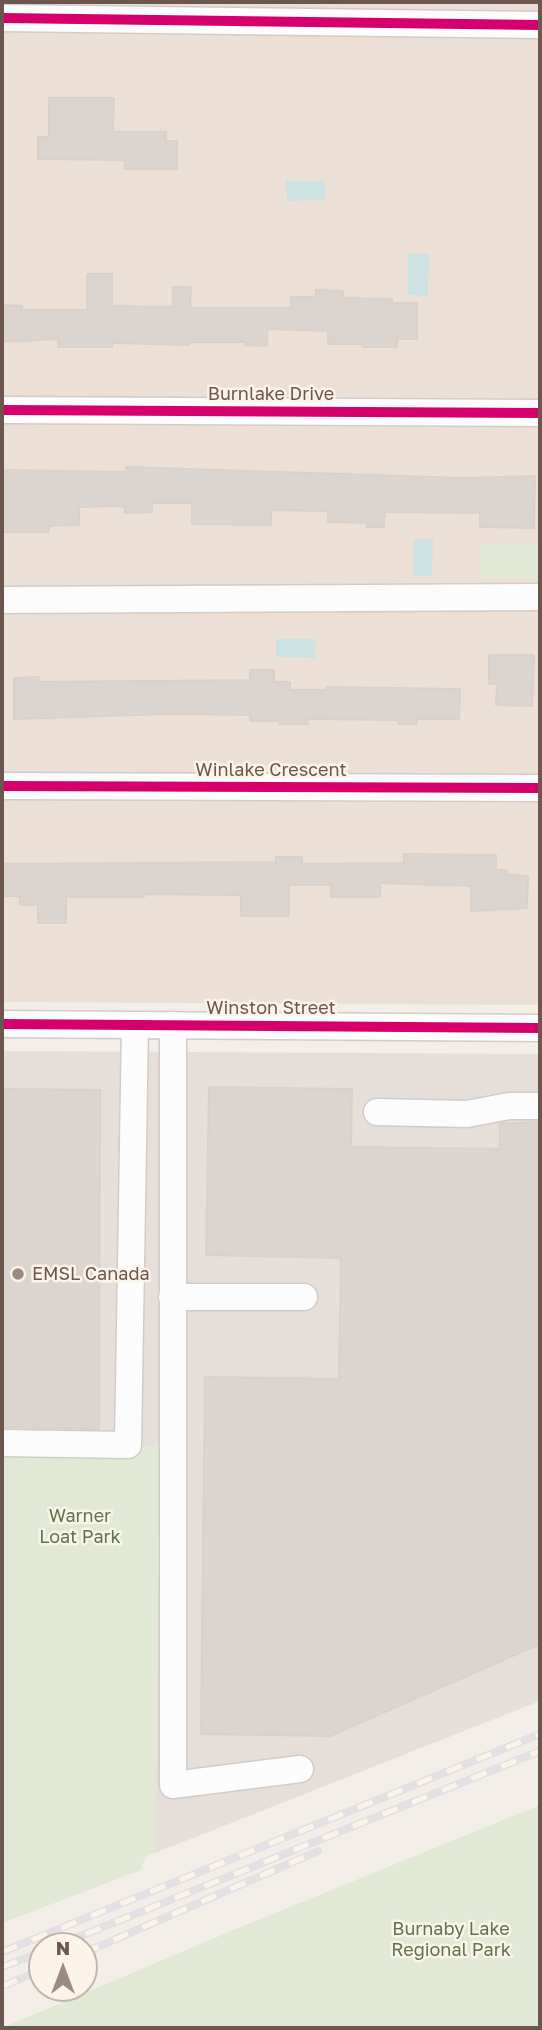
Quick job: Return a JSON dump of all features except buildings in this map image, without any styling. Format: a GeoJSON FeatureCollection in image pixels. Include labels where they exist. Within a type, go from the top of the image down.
{"type":"FeatureCollection","features":[{"type":"Feature","properties":{"kind":"street"},"geometry":{"type":"LineString","coordinates":[[2,18],[540,25]]}},
{"type":"Feature","properties":{"kind":"street","name":"Burnlake Drive"},"geometry":{"type":"LineString","coordinates":[[2,410],[540,412]]}},
{"type":"Feature","properties":{"kind":"street"},"geometry":{"type":"LineString","coordinates":[[2,600],[540,597]]}},
{"type":"Feature","properties":{"kind":"street","name":"Winlake Crescent"},"geometry":{"type":"LineString","coordinates":[[2,786],[540,788]]}},
{"type":"Feature","properties":{"kind":"street","name":"Winston Street"},"geometry":{"type":"LineString","coordinates":[[2,1024],[540,1028]]}},
{"type":"Feature","properties":{"kind":"street"},"geometry":{"type":"LineString","coordinates":[[2,1443],[128,1445],[135,1024]]}},
{"type":"Feature","properties":{"kind":"street"},"geometry":{"type":"LineString","coordinates":[[173,1025],[173,1785],[300,1769]]}},
{"type":"Feature","properties":{"kind":"street"},"geometry":{"type":"LineString","coordinates":[[377,1112],[467,1114],[509,1106],[540,1106]]}},
{"type":"Feature","properties":{"kind":"street"},"geometry":{"type":"LineString","coordinates":[[172,1297],[304,1297]]}},
{"type":"Feature","properties":{"kind":"shaded area"},"geometry":{"type":"Polygon","coordinates":[[[2,2],[540,2],[540,1005],[2,1002],[2,2]]]}},
{"type":"Feature","properties":{"kind":"shaded area"},"geometry":{"type":"Polygon","coordinates":[[[286,181],[325,181],[326,200],[287,201],[286,181]]]}},
{"type":"Feature","properties":{"kind":"shaded area"},"geometry":{"type":"Polygon","coordinates":[[[408,254],[429,254],[428,296],[408,295],[408,254]]]}},
{"type":"Feature","properties":{"kind":"shaded area"},"geometry":{"type":"Polygon","coordinates":[[[414,539],[433,539],[432,576],[413,576],[414,539]]]}},
{"type":"Feature","properties":{"kind":"shaded area"},"geometry":{"type":"Polygon","coordinates":[[[276,639],[316,639],[315,658],[276,657],[276,639]]]}},
{"type":"Feature","properties":{"kind":"shaded area"},"geometry":{"type":"Polygon","coordinates":[[[2,1051],[540,1054],[540,1701],[155,1853],[160,1446],[2,1445],[2,1051]]]}},
{"type":"Feature","properties":{"kind":"green space"},"geometry":{"type":"Polygon","coordinates":[[[481,544],[540,545],[540,579],[480,578],[481,544]]]}},
{"type":"Feature","properties":{"kind":"green space","name":"Warner Loat Park"},"geometry":{"type":"Polygon","coordinates":[[[2,1445],[160,1446],[155,1853],[145,1857],[141,1870],[2,1923],[2,1445]]]}},
{"type":"Feature","properties":{"kind":"green space","name":"Burnaby Lake Regional Park"},"geometry":{"type":"Polygon","coordinates":[[[540,1805],[540,2028],[2,2028],[63,2002],[98,2002],[98,1987],[540,1805]]]}},
{"type":"Feature","properties":{"kind":"railway"},"geometry":{"type":"LineString","coordinates":[[2,1952],[540,1734]]}},
{"type":"Feature","properties":{"kind":"railway"},"geometry":{"type":"LineString","coordinates":[[91,1932],[540,1751]]}},
{"type":"Feature","properties":{"kind":"railway"},"geometry":{"type":"LineString","coordinates":[[98,1947],[318,1851]]}},
{"type":"Feature","properties":{"kind":"railway"},"geometry":{"type":"LineString","coordinates":[[2,1967],[28,1957]]}},
{"type":"Feature","properties":{"kind":"railway"},"geometry":{"type":"LineString","coordinates":[[2,1986],[28,1976]]}},
{"type":"Feature","properties":{"kind":"cycle path"},"geometry":{"type":"LineString","coordinates":[[2,18],[540,25]]}},
{"type":"Feature","properties":{"kind":"cycle path"},"geometry":{"type":"LineString","coordinates":[[2,410],[540,413]]}},
{"type":"Feature","properties":{"kind":"cycle path"},"geometry":{"type":"LineString","coordinates":[[2,786],[540,788]]}},
{"type":"Feature","properties":{"kind":"cycle path"},"geometry":{"type":"LineString","coordinates":[[2,1024],[540,1028]]}},
{"type":"Feature","properties":{"kind":"place","name":"EMSL Canada"},"geometry":{"type":"Point","coordinates":[18,1274]}}]}
